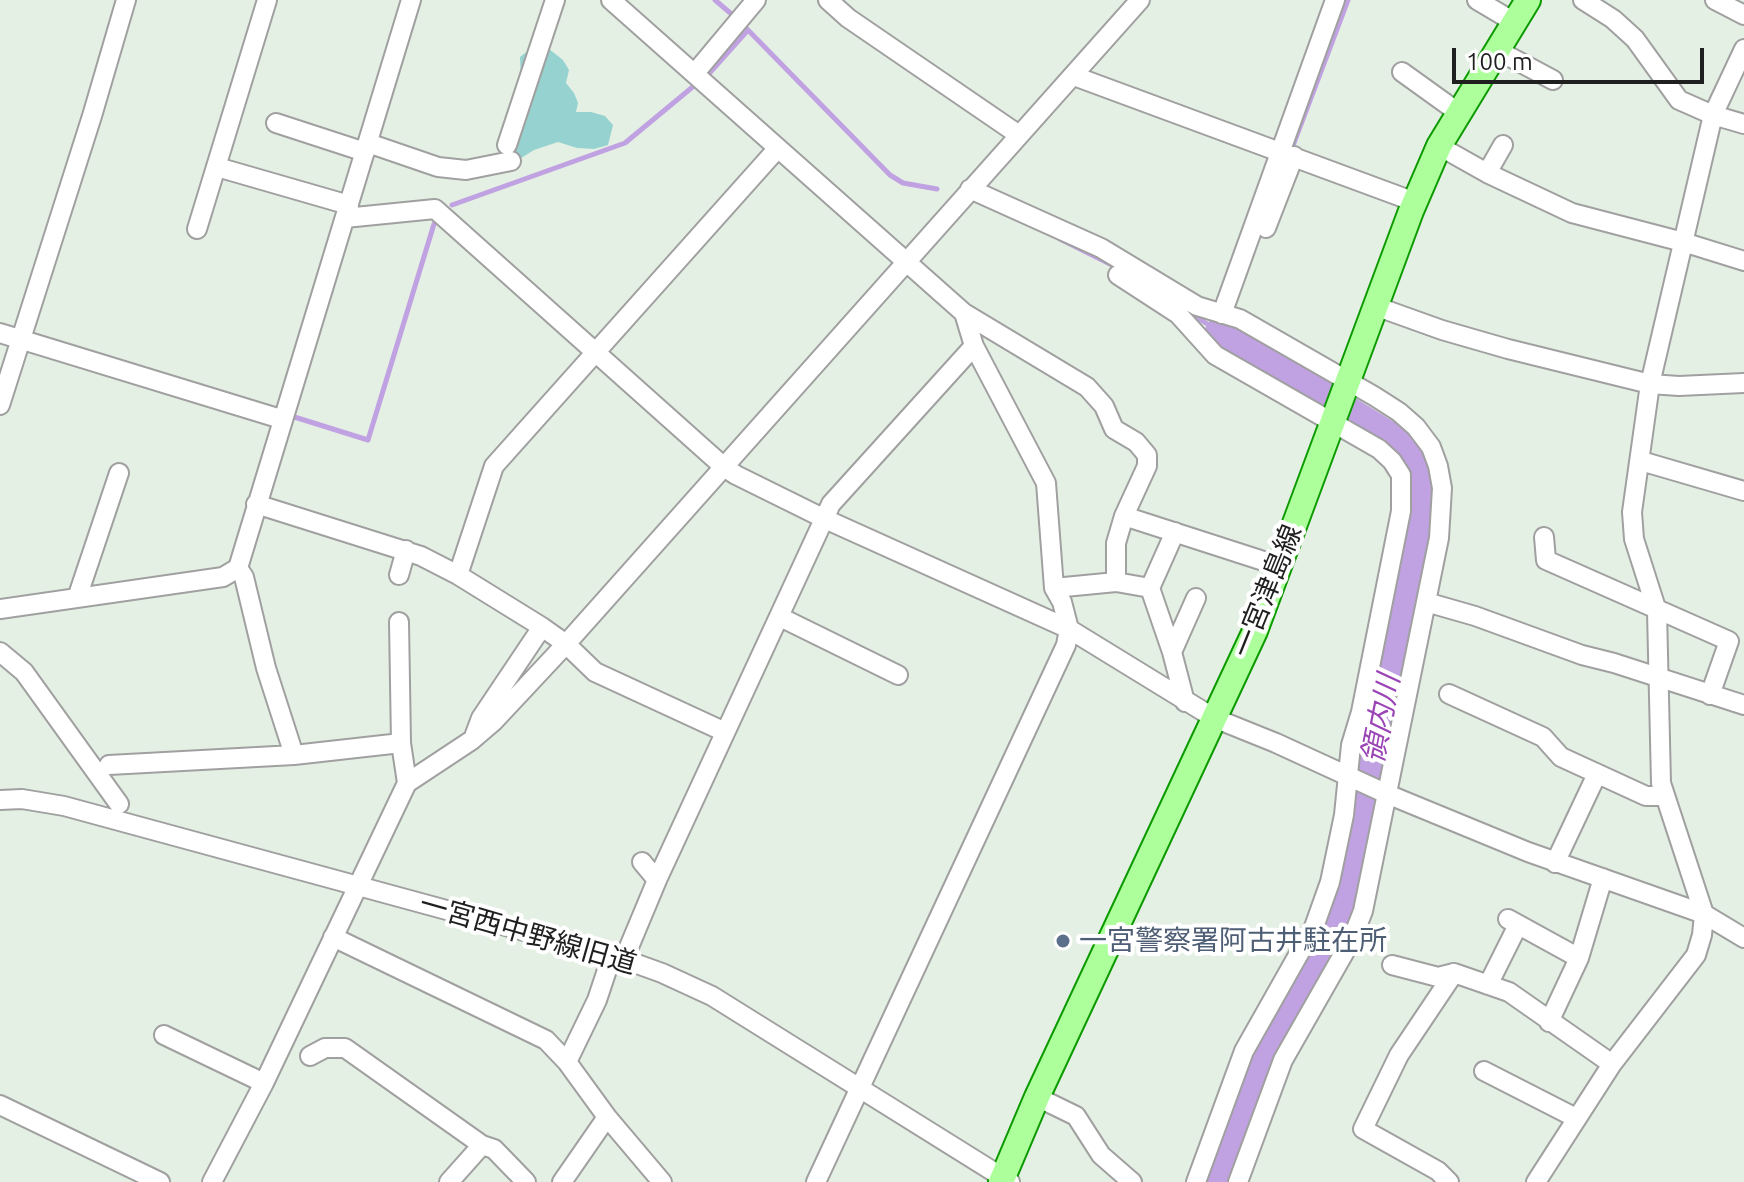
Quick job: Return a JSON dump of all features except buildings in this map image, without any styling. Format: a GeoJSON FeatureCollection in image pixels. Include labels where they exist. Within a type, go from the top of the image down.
{"type":"FeatureCollection","features":[{"type":"Feature","properties":{"kind":"main road","name":"一宮津島線"},"geometry":{"type":"LineString","coordinates":[[1005,1181],[1037,1097],[1255,631],[1375,306],[1439,146],[1528,0]]}},
{"type":"Feature","properties":{"kind":"street"},"geometry":{"type":"LineString","coordinates":[[0,405],[126,0]]}},
{"type":"Feature","properties":{"kind":"street"},"geometry":{"type":"LineString","coordinates":[[197,229],[267,0]]}},
{"type":"Feature","properties":{"kind":"street"},"geometry":{"type":"LineString","coordinates":[[0,609],[223,577],[238,568],[411,0]]}},
{"type":"Feature","properties":{"kind":"street"},"geometry":{"type":"LineString","coordinates":[[276,123],[438,167],[466,170],[509,153],[555,0]]}},
{"type":"Feature","properties":{"kind":"street"},"geometry":{"type":"LineString","coordinates":[[611,0],[964,313],[1087,387],[1104,406],[1114,429],[1136,442],[1147,455],[1147,466],[1124,516],[1116,543],[1116,582]]}},
{"type":"Feature","properties":{"kind":"street"},"geometry":{"type":"LineString","coordinates":[[695,73],[756,0]]}},
{"type":"Feature","properties":{"kind":"street"},"geometry":{"type":"LineString","coordinates":[[828,0],[848,18],[1019,135]]}},
{"type":"Feature","properties":{"kind":"street"},"geometry":{"type":"LineString","coordinates":[[212,1182],[264,1083],[407,783],[472,740],[493,722],[1140,0]]}},
{"type":"Feature","properties":{"kind":"street"},"geometry":{"type":"LineString","coordinates":[[1228,316],[1287,153],[1335,0]]}},
{"type":"Feature","properties":{"kind":"street"},"geometry":{"type":"LineString","coordinates":[[1477,0],[1514,22]]}},
{"type":"Feature","properties":{"kind":"street"},"geometry":{"type":"LineString","coordinates":[[1583,0],[1613,19],[1635,39],[1679,100],[1744,124]]}},
{"type":"Feature","properties":{"kind":"street"},"geometry":{"type":"LineString","coordinates":[[1715,0],[1744,15]]}},
{"type":"Feature","properties":{"kind":"street"},"geometry":{"type":"LineString","coordinates":[[1536,1182],[1612,1064],[1696,955],[1702,935],[1704,914],[1661,783],[1657,611],[1634,539],[1632,512],[1650,384],[1713,115],[1744,49]]}},
{"type":"Feature","properties":{"kind":"street"},"geometry":{"type":"LineString","coordinates":[[1497,50],[1553,80]]}},
{"type":"Feature","properties":{"kind":"street"},"geometry":{"type":"LineString","coordinates":[[1402,72],[1459,113]]}},
{"type":"Feature","properties":{"kind":"street"},"geometry":{"type":"LineString","coordinates":[[1074,76],[1415,202]]}},
{"type":"Feature","properties":{"kind":"street"},"geometry":{"type":"LineString","coordinates":[[1487,173],[1503,145]]}},
{"type":"Feature","properties":{"kind":"street"},"geometry":{"type":"LineString","coordinates":[[1439,146],[1487,173],[1572,213],[1744,261]]}},
{"type":"Feature","properties":{"kind":"street"},"geometry":{"type":"LineString","coordinates":[[458,575],[494,466],[778,148]]}},
{"type":"Feature","properties":{"kind":"street"},"geometry":{"type":"LineString","coordinates":[[217,167],[347,212],[435,209],[724,467],[825,519],[1069,629],[1214,718],[1555,863],[1704,914],[1744,938]]}},
{"type":"Feature","properties":{"kind":"street"},"geometry":{"type":"LineString","coordinates":[[970,189],[1101,248],[1197,306],[1228,316],[1348,381],[1399,412],[1416,427],[1431,447],[1438,466],[1442,511],[1363,911],[1352,939],[1288,1050],[1238,1182]]}},
{"type":"Feature","properties":{"kind":"street"},"geometry":{"type":"LineString","coordinates":[[1118,275],[1178,314],[1215,355],[1379,449],[1401,475],[1401,511],[1361,712],[1351,745],[1338,853],[1323,902],[1302,949],[1244,1051],[1196,1182]]}},
{"type":"Feature","properties":{"kind":"street"},"geometry":{"type":"LineString","coordinates":[[1375,306],[1508,349],[1650,384],[1744,383]]}},
{"type":"Feature","properties":{"kind":"street"},"geometry":{"type":"LineString","coordinates":[[816,1182],[1066,645],[1069,629],[1062,602],[1054,588],[1046,483],[974,346],[964,313]]}},
{"type":"Feature","properties":{"kind":"street"},"geometry":{"type":"LineString","coordinates":[[0,333],[281,419]]}},
{"type":"Feature","properties":{"kind":"street"},"geometry":{"type":"LineString","coordinates":[[567,1062],[657,880],[831,504],[974,346]]}},
{"type":"Feature","properties":{"kind":"street"},"geometry":{"type":"LineString","coordinates":[[1641,461],[1744,491]]}},
{"type":"Feature","properties":{"kind":"street"},"geometry":{"type":"LineString","coordinates":[[77,598],[119,473]]}},
{"type":"Feature","properties":{"kind":"street"},"geometry":{"type":"LineString","coordinates":[[256,504],[406,550],[458,575],[542,627],[566,644],[595,672],[725,732]]}},
{"type":"Feature","properties":{"kind":"street"},"geometry":{"type":"LineString","coordinates":[[1124,516],[1279,566]]}},
{"type":"Feature","properties":{"kind":"street"},"geometry":{"type":"LineString","coordinates":[[1175,532],[1150,588],[1185,702]]}},
{"type":"Feature","properties":{"kind":"street"},"geometry":{"type":"LineString","coordinates":[[1544,537],[1546,560],[1729,641],[1710,695]]}},
{"type":"Feature","properties":{"kind":"street"},"geometry":{"type":"LineString","coordinates":[[399,575],[406,550]]}},
{"type":"Feature","properties":{"kind":"street"},"geometry":{"type":"LineString","coordinates":[[238,568],[244,577],[266,668],[294,755]]}},
{"type":"Feature","properties":{"kind":"street"},"geometry":{"type":"LineString","coordinates":[[1054,588],[1116,582],[1150,588]]}},
{"type":"Feature","properties":{"kind":"street"},"geometry":{"type":"LineString","coordinates":[[1172,652],[1196,598]]}},
{"type":"Feature","properties":{"kind":"street"},"geometry":{"type":"LineString","coordinates":[[1426,602],[1744,705]]}},
{"type":"Feature","properties":{"kind":"street"},"geometry":{"type":"LineString","coordinates":[[780,617],[898,675]]}},
{"type":"Feature","properties":{"kind":"street"},"geometry":{"type":"LineString","coordinates":[[399,622],[401,743],[407,783]]}},
{"type":"Feature","properties":{"kind":"street"},"geometry":{"type":"LineString","coordinates":[[472,740],[481,718],[542,627]]}},
{"type":"Feature","properties":{"kind":"street"},"geometry":{"type":"LineString","coordinates":[[0,652],[24,672],[119,804]]}},
{"type":"Feature","properties":{"kind":"street"},"geometry":{"type":"LineString","coordinates":[[1449,694],[1543,737],[1561,757],[1597,774],[1646,796],[1665,796]]}},
{"type":"Feature","properties":{"kind":"street"},"geometry":{"type":"LineString","coordinates":[[109,765],[294,755],[401,743]]}},
{"type":"Feature","properties":{"kind":"street"},"geometry":{"type":"LineString","coordinates":[[1555,863],[1597,774]]}},
{"type":"Feature","properties":{"kind":"street","name":"一宮西中野線旧道"},"geometry":{"type":"LineString","coordinates":[[0,800],[22,799],[64,806],[618,957],[712,996],[1005,1181]]}},
{"type":"Feature","properties":{"kind":"street"},"geometry":{"type":"LineString","coordinates":[[642,862],[657,880]]}},
{"type":"Feature","properties":{"kind":"street"},"geometry":{"type":"LineString","coordinates":[[1549,1022],[1579,958],[1603,878]]}},
{"type":"Feature","properties":{"kind":"street"},"geometry":{"type":"LineString","coordinates":[[1488,985],[1513,922],[1579,958]]}},
{"type":"Feature","properties":{"kind":"street"},"geometry":{"type":"LineString","coordinates":[[333,937],[546,1040],[662,1182]]}},
{"type":"Feature","properties":{"kind":"street"},"geometry":{"type":"LineString","coordinates":[[1392,965],[1438,977],[1454,973],[1509,992],[1612,1064]]}},
{"type":"Feature","properties":{"kind":"street"},"geometry":{"type":"LineString","coordinates":[[1449,1182],[1438,1171],[1363,1129],[1399,1055],[1454,973]]}},
{"type":"Feature","properties":{"kind":"street"},"geometry":{"type":"LineString","coordinates":[[164,1035],[264,1083]]}},
{"type":"Feature","properties":{"kind":"street"},"geometry":{"type":"LineString","coordinates":[[310,1056],[325,1048],[345,1048],[482,1145],[494,1149],[526,1182]]}},
{"type":"Feature","properties":{"kind":"street"},"geometry":{"type":"LineString","coordinates":[[1484,1071],[1576,1118]]}},
{"type":"Feature","properties":{"kind":"street"},"geometry":{"type":"LineString","coordinates":[[1037,1097],[1076,1116],[1101,1155],[1132,1182]]}},
{"type":"Feature","properties":{"kind":"street"},"geometry":{"type":"LineString","coordinates":[[0,1105],[160,1182]]}},
{"type":"Feature","properties":{"kind":"street"},"geometry":{"type":"LineString","coordinates":[[562,1182],[607,1117]]}},
{"type":"Feature","properties":{"kind":"street"},"geometry":{"type":"LineString","coordinates":[[449,1182],[482,1145]]}},
{"type":"Feature","properties":{"kind":"shaded area"},"geometry":{"type":"Polygon","coordinates":[[[534,46],[549,49],[563,60],[569,70],[566,83],[578,103],[576,112],[605,116],[613,125],[608,145],[594,149],[577,148],[558,142],[534,150],[518,160],[502,152],[521,77],[520,57],[534,46]]]}},
{"type":"Feature","properties":{"kind":"waterway"},"geometry":{"type":"LineString","coordinates":[[715,0],[735,17]]}},
{"type":"Feature","properties":{"kind":"waterway"},"geometry":{"type":"LineString","coordinates":[[1292,148],[1348,0]]}},
{"type":"Feature","properties":{"kind":"waterway"},"geometry":{"type":"LineString","coordinates":[[746,28],[890,175],[903,183],[937,189]]}},
{"type":"Feature","properties":{"kind":"waterway"},"geometry":{"type":"LineString","coordinates":[[706,77],[748,30]]}},
{"type":"Feature","properties":{"kind":"waterway"},"geometry":{"type":"LineString","coordinates":[[452,205],[625,143],[695,85]]}},
{"type":"Feature","properties":{"kind":"waterway"},"geometry":{"type":"LineString","coordinates":[[288,415],[368,440],[434,224]]}},
{"type":"Feature","properties":{"kind":"waterway"},"geometry":{"type":"LineString","coordinates":[[1060,239],[1112,265]]}},
{"type":"Feature","properties":{"kind":"waterway"},"geometry":{"type":"LineString","coordinates":[[1185,310],[1220,332],[1225,320]]}},
{"type":"Feature","properties":{"kind":"waterway","name":"領内川"},"geometry":{"type":"LineString","coordinates":[[1216,1182],[1267,1040],[1343,907],[1421,520],[1422,492],[1414,465],[1398,442],[1220,332]]}},
{"type":"Feature","properties":{"kind":"place","name":"一宮警察署阿古井駐在所"},"geometry":{"type":"Point","coordinates":[1063,941]}}]}
